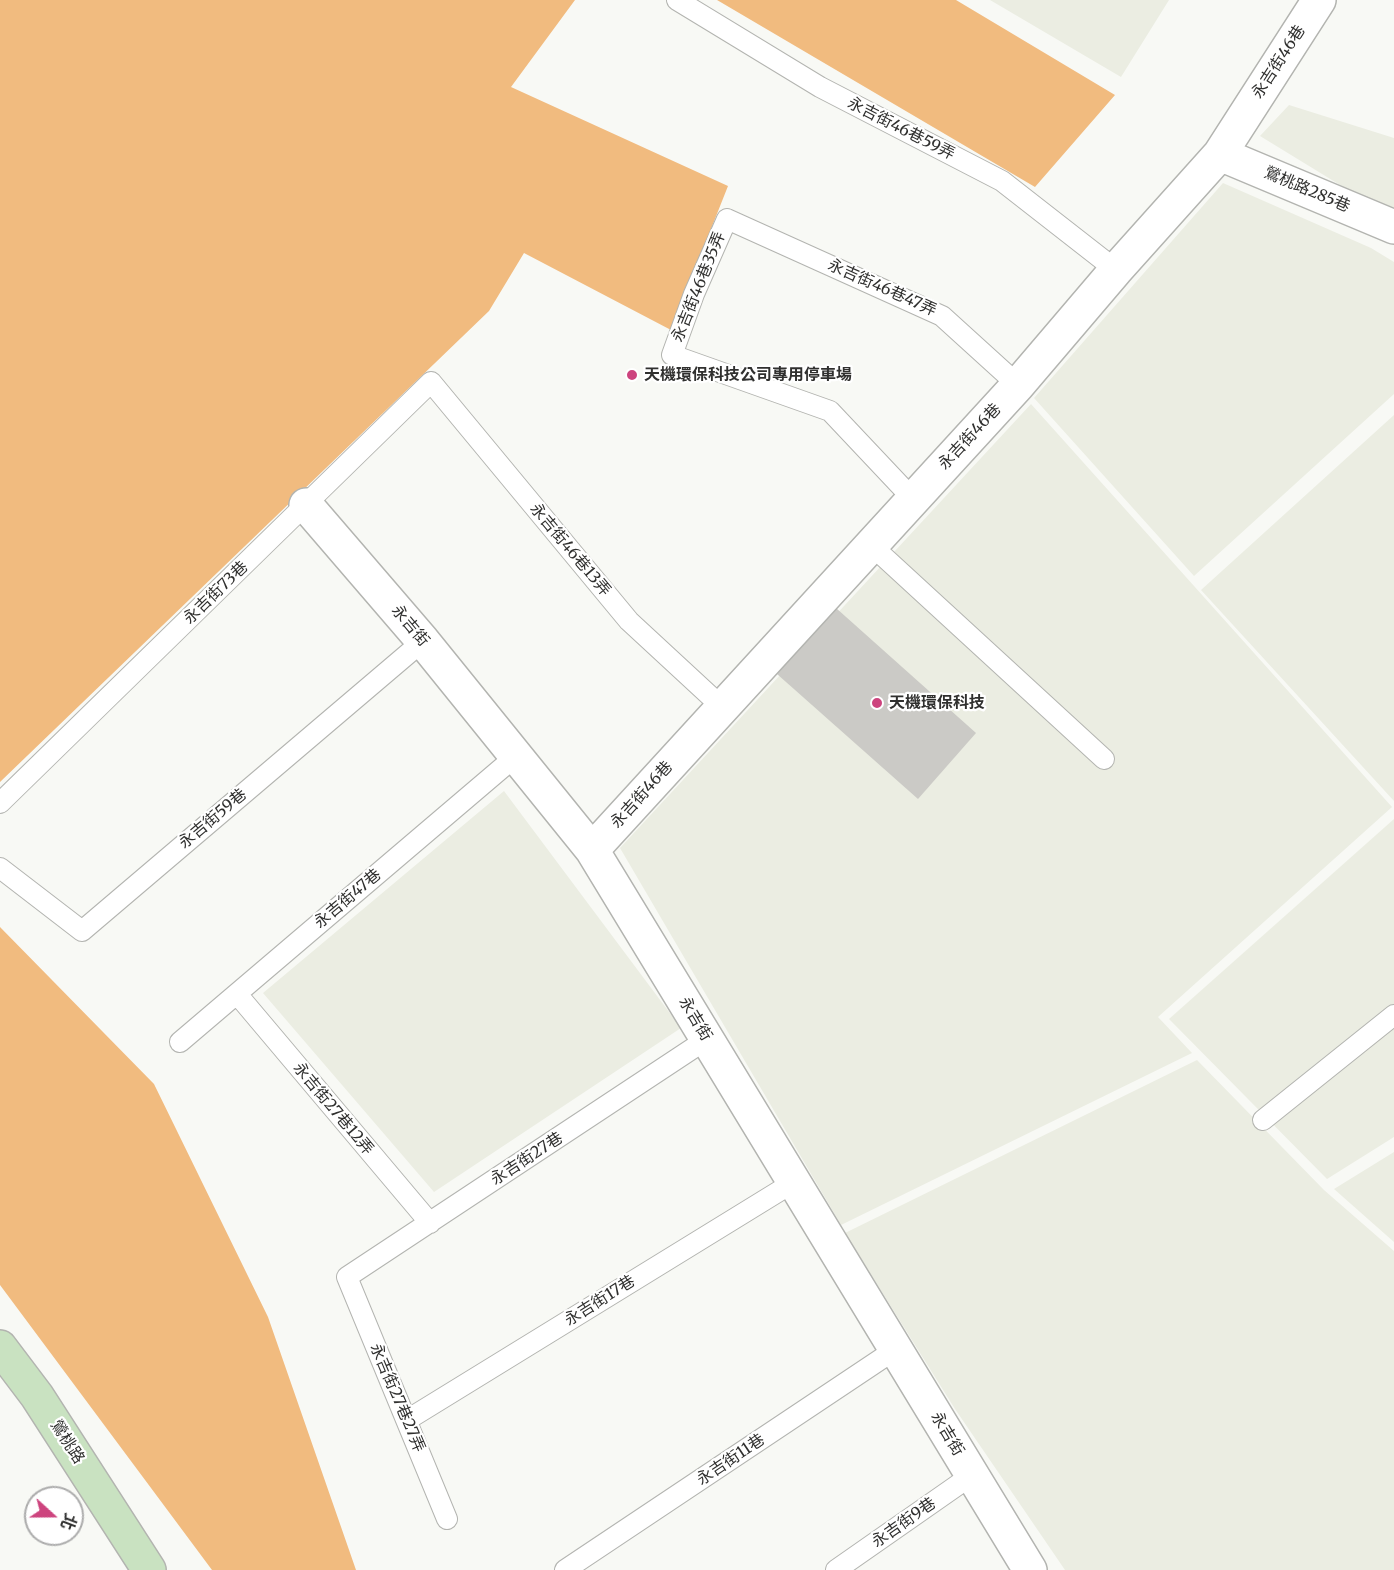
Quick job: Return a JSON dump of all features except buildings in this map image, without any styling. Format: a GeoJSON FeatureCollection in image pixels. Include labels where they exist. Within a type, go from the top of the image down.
{"type":"FeatureCollection","features":[{"type":"Feature","properties":{"kind":"main road","name":"鶯桃路"},"geometry":{"type":"LineString","coordinates":[[0,1347],[37,1396],[149,1570]]}},
{"type":"Feature","properties":{"kind":"street","name":"永吉街46巷"},"geometry":{"type":"LineString","coordinates":[[592,850],[1018,385],[1116,270],[1220,154],[1319,0]]}},
{"type":"Feature","properties":{"kind":"street","name":"鶯桃路285巷"},"geometry":{"type":"LineString","coordinates":[[1220,154],[1394,227]]}},
{"type":"Feature","properties":{"kind":"street","name":"永吉街"},"geometry":{"type":"LineString","coordinates":[[306,505],[423,641],[592,850],[1030,1570]]}},
{"type":"Feature","properties":{"kind":"lane","name":"永吉街46巷59弄"},"geometry":{"type":"LineString","coordinates":[[677,0],[820,87],[1002,180],[1116,270]]}},
{"type":"Feature","properties":{"kind":"lane","name":"永吉街46巷47弄"},"geometry":{"type":"LineString","coordinates":[[727,219],[942,316],[1018,385]]}},
{"type":"Feature","properties":{"kind":"lane","name":"永吉街46巷35弄"},"geometry":{"type":"LineString","coordinates":[[727,219],[694,294],[672,355],[830,411],[913,499]]}},
{"type":"Feature","properties":{"kind":"lane","name":"永吉街73巷"},"geometry":{"type":"LineString","coordinates":[[0,803],[430,382]]}},
{"type":"Feature","properties":{"kind":"lane","name":"永吉街46巷13弄"},"geometry":{"type":"LineString","coordinates":[[430,382],[629,621],[722,707]]}},
{"type":"Feature","properties":{"kind":"lane"},"geometry":{"type":"LineString","coordinates":[[871,545],[1104,759]]}},
{"type":"Feature","properties":{"kind":"lane","name":"永吉街59巷"},"geometry":{"type":"LineString","coordinates":[[0,868],[82,931],[423,641]]}},
{"type":"Feature","properties":{"kind":"lane","name":"永吉街47巷"},"geometry":{"type":"LineString","coordinates":[[180,1042],[516,756]]}},
{"type":"Feature","properties":{"kind":"lane","name":"永吉街27巷12弄"},"geometry":{"type":"LineString","coordinates":[[237,994],[430,1223]]}},
{"type":"Feature","properties":{"kind":"lane"},"geometry":{"type":"LineString","coordinates":[[1263,1120],[1394,1015]]}},
{"type":"Feature","properties":{"kind":"lane","name":"永吉街27巷"},"geometry":{"type":"LineString","coordinates":[[347,1277],[707,1040]]}},
{"type":"Feature","properties":{"kind":"lane","name":"永吉街17巷"},"geometry":{"type":"LineString","coordinates":[[407,1420],[794,1182]]}},
{"type":"Feature","properties":{"kind":"lane","name":"永吉街27巷27弄"},"geometry":{"type":"LineString","coordinates":[[347,1277],[447,1519]]}},
{"type":"Feature","properties":{"kind":"lane","name":"永吉街11巷"},"geometry":{"type":"LineString","coordinates":[[565,1570],[896,1349]]}},
{"type":"Feature","properties":{"kind":"lane","name":"永吉街9巷"},"geometry":{"type":"LineString","coordinates":[[836,1570],[972,1475]]}},
{"type":"Feature","properties":{"kind":"shaded area"},"geometry":{"type":"Polygon","coordinates":[[[0,0],[575,0],[511,87],[728,186],[671,330],[524,253],[489,311],[0,782],[0,0]]]}},
{"type":"Feature","properties":{"kind":"shaded area"},"geometry":{"type":"Polygon","coordinates":[[[717,0],[956,0],[1115,95],[1035,187],[717,0]]]}},
{"type":"Feature","properties":{"kind":"shaded area"},"geometry":{"type":"Polygon","coordinates":[[[990,0],[1169,0],[1121,77],[990,0]]]}},
{"type":"Feature","properties":{"kind":"shaded area"},"geometry":{"type":"Polygon","coordinates":[[[1289,105],[1394,138],[1394,218],[1260,136],[1289,105]]]}},
{"type":"Feature","properties":{"kind":"shaded area"},"geometry":{"type":"Polygon","coordinates":[[[1223,183],[1371,248],[1394,262],[1394,394],[1194,576],[1034,398],[1223,183]]]}},
{"type":"Feature","properties":{"kind":"shaded area"},"geometry":{"type":"Polygon","coordinates":[[[1031,404],[1392,807],[1158,1017],[1192,1053],[841,1225],[620,848],[1031,404]]]}},
{"type":"Feature","properties":{"kind":"shaded area"},"geometry":{"type":"Polygon","coordinates":[[[1394,415],[1394,801],[1201,590],[1394,415]]]}},
{"type":"Feature","properties":{"kind":"shaded area"},"geometry":{"type":"Polygon","coordinates":[[[504,791],[681,1028],[434,1192],[263,993],[504,791]]]}},
{"type":"Feature","properties":{"kind":"shaded area"},"geometry":{"type":"Polygon","coordinates":[[[1394,819],[1394,1137],[1327,1179],[1169,1019],[1394,819]]]}},
{"type":"Feature","properties":{"kind":"shaded area"},"geometry":{"type":"Polygon","coordinates":[[[0,927],[154,1084],[268,1317],[356,1570],[212,1570],[0,1285],[0,927]]]}},
{"type":"Feature","properties":{"kind":"shaded area"},"geometry":{"type":"Polygon","coordinates":[[[1197,1060],[1324,1190],[1394,1251],[1394,1570],[1065,1570],[955,1409],[845,1233],[1197,1060]]]}},
{"type":"Feature","properties":{"kind":"shaded area"},"geometry":{"type":"Polygon","coordinates":[[[1394,1152],[1394,1242],[1334,1189],[1394,1152]]]}},
{"type":"Feature","properties":{"kind":"place","name":"天機環保科技公司專用停車場"},"geometry":{"type":"Point","coordinates":[632,375]}},
{"type":"Feature","properties":{"kind":"place","name":"天機環保科技"},"geometry":{"type":"Point","coordinates":[877,703]}}]}
